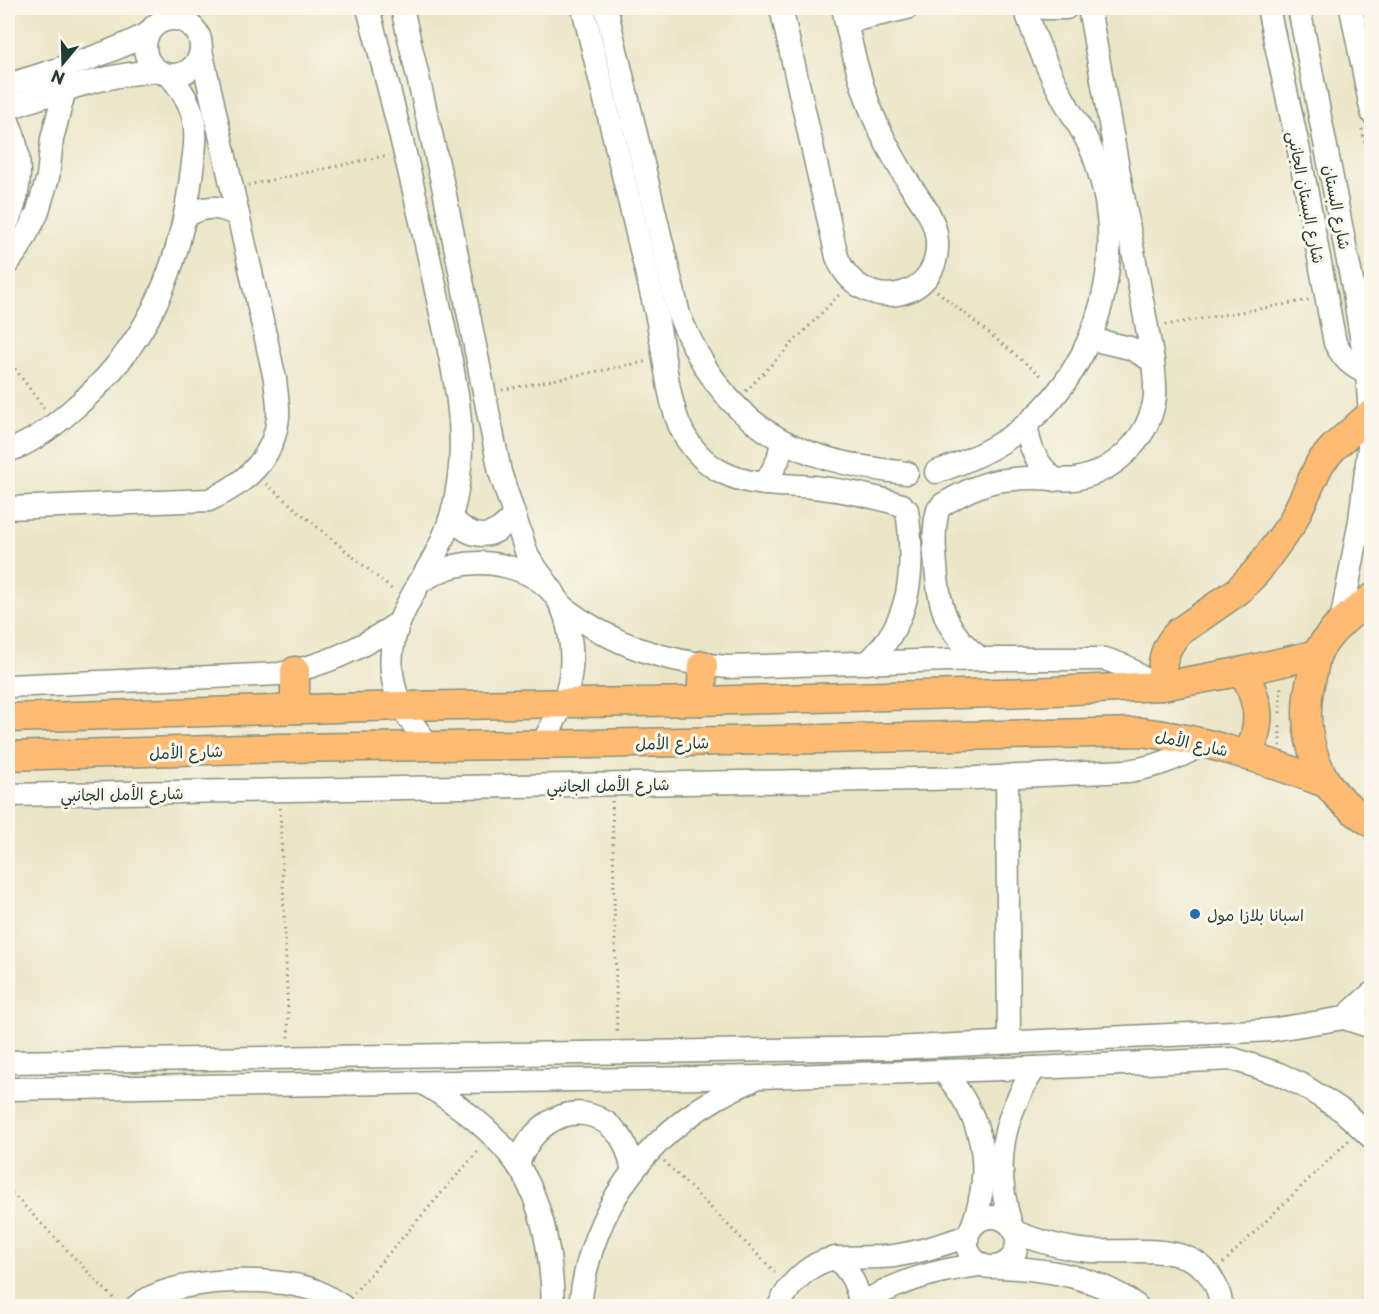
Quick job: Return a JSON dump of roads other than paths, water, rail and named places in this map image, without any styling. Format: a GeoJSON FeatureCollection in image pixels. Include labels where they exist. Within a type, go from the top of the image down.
{"type":"FeatureCollection","features":[{"type":"Feature","properties":{"kind":"main road"},"geometry":{"type":"LineString","coordinates":[[1156,686],[1170,641],[1179,632],[1238,591],[1258,570],[1292,523],[1320,463],[1334,447],[1370,415]]}},
{"type":"Feature","properties":{"kind":"main road"},"geometry":{"type":"LineString","coordinates":[[1360,816],[1328,784],[1313,755],[1306,724],[1307,692],[1317,654],[1341,622],[1371,598]]}},
{"type":"Feature","properties":{"kind":"main road"},"geometry":{"type":"LineString","coordinates":[[8,718],[402,706],[1031,692],[1156,686],[1244,671],[1317,654]]}},
{"type":"Feature","properties":{"kind":"main road"},"geometry":{"type":"LineString","coordinates":[[701,701],[703,665]]}},
{"type":"Feature","properties":{"kind":"main road"},"geometry":{"type":"LineString","coordinates":[[294,671],[295,709]]}},
{"type":"Feature","properties":{"kind":"main road"},"geometry":{"type":"LineString","coordinates":[[1244,671],[1256,699],[1258,719],[1255,738],[1248,756]]}},
{"type":"Feature","properties":{"kind":"main road","name":"شارع الأمل"},"geometry":{"type":"LineString","coordinates":[[8,756],[1141,732],[1172,735],[1233,750],[1328,784]]}},
{"type":"Feature","properties":{"kind":"street"},"geometry":{"type":"LineString","coordinates":[[8,490],[16,507],[209,500],[233,489],[253,473],[270,447],[278,417],[275,379],[191,8]]}},
{"type":"Feature","properties":{"kind":"street"},"geometry":{"type":"LineString","coordinates":[[368,8],[416,197],[456,385],[460,418],[461,452],[458,485],[451,517],[437,551],[412,593],[398,623],[391,646],[391,669],[396,692],[402,706],[429,746]]}},
{"type":"Feature","properties":{"kind":"street"},"geometry":{"type":"LineString","coordinates":[[402,8],[444,190],[500,472],[528,557],[557,600],[570,635],[572,650],[570,680],[553,724],[541,745]]}},
{"type":"Feature","properties":{"kind":"street"},"geometry":{"type":"LineString","coordinates":[[583,8],[665,358],[673,403],[679,425],[690,444],[705,460],[723,473],[744,481],[824,488],[864,495],[904,507],[922,516],[977,487],[996,481],[1035,478],[1075,479],[1094,474],[1112,465],[1127,453],[1140,437],[1152,410],[1154,401],[1153,361],[1089,8]]}},
{"type":"Feature","properties":{"kind":"street"},"geometry":{"type":"LineString","coordinates":[[606,8],[679,315],[692,345],[717,386],[734,404],[782,441],[834,460],[870,469],[907,473]]}},
{"type":"Feature","properties":{"kind":"street"},"geometry":{"type":"LineString","coordinates":[[781,8],[837,257],[842,271],[852,282],[864,291],[878,295],[895,295],[910,290],[924,280],[932,268],[937,241],[928,211],[910,185],[879,129],[857,71],[845,15],[907,8]]}},
{"type":"Feature","properties":{"kind":"street"},"geometry":{"type":"LineString","coordinates":[[867,663],[890,639],[904,610],[910,570],[904,507],[898,491],[902,478],[918,468],[936,471],[984,453],[1027,424],[1059,391],[1075,367],[1090,339],[1101,306],[1110,251],[1108,205],[1103,183],[1092,151],[1054,80],[1025,8]]}},
{"type":"Feature","properties":{"kind":"street"},"geometry":{"type":"LineString","coordinates":[[1044,8],[1066,8]]}},
{"type":"Feature","properties":{"kind":"street","name":"شارع البستان الجانبى"},"geometry":{"type":"LineString","coordinates":[[1268,8],[1299,151],[1335,343],[1341,355],[1353,368],[1366,373]]}},
{"type":"Feature","properties":{"kind":"street"},"geometry":{"type":"LineString","coordinates":[[1345,8],[1371,113]]}},
{"type":"Feature","properties":{"kind":"street","name":"شارع البستان"},"geometry":{"type":"LineString","coordinates":[[1300,12],[1353,287],[1370,415],[1368,478],[1341,622]]}},
{"type":"Feature","properties":{"kind":"street"},"geometry":{"type":"LineString","coordinates":[[8,85],[121,48],[155,21],[170,19],[183,21],[194,28],[200,44],[197,61],[190,69],[180,74],[128,73],[99,79],[8,108]]}},
{"type":"Feature","properties":{"kind":"street"},"geometry":{"type":"LineString","coordinates":[[9,453],[56,424],[97,389],[131,348],[157,302],[177,253],[185,217],[196,129],[192,109],[183,90],[150,64],[145,55],[144,45],[155,21]]}},
{"type":"Feature","properties":{"kind":"street"},"geometry":{"type":"LineString","coordinates":[[8,263],[19,248],[37,214],[48,177],[52,139],[65,89]]}},
{"type":"Feature","properties":{"kind":"street"},"geometry":{"type":"LineString","coordinates":[[8,121],[16,140],[20,173],[15,206],[8,220]]}},
{"type":"Feature","properties":{"kind":"street"},"geometry":{"type":"LineString","coordinates":[[416,197],[444,190]]}},
{"type":"Feature","properties":{"kind":"street"},"geometry":{"type":"LineString","coordinates":[[185,217],[197,210],[212,207],[226,209],[238,216]]}},
{"type":"Feature","properties":{"kind":"street"},"geometry":{"type":"LineString","coordinates":[[1090,339],[1117,344],[1153,361]]}},
{"type":"Feature","properties":{"kind":"street"},"geometry":{"type":"LineString","coordinates":[[665,358],[692,345]]}},
{"type":"Feature","properties":{"kind":"street"},"geometry":{"type":"LineString","coordinates":[[1027,424],[1028,437],[1037,461],[1055,480]]}},
{"type":"Feature","properties":{"kind":"street"},"geometry":{"type":"LineString","coordinates":[[765,484],[778,460],[782,441]]}},
{"type":"Feature","properties":{"kind":"street"},"geometry":{"type":"LineString","coordinates":[[936,471],[945,484],[946,491],[934,536],[939,601],[950,628],[969,651],[981,659]]}},
{"type":"Feature","properties":{"kind":"street"},"geometry":{"type":"LineString","coordinates":[[451,517],[461,528],[475,535],[490,534],[504,527],[513,516]]}},
{"type":"Feature","properties":{"kind":"street"},"geometry":{"type":"LineString","coordinates":[[412,593],[436,572],[456,565],[498,564],[518,570],[537,580],[557,600],[596,630],[634,648],[678,661],[728,667],[981,659],[1105,659],[1125,666],[1156,686]]}},
{"type":"Feature","properties":{"kind":"street"},"geometry":{"type":"LineString","coordinates":[[8,686],[263,676],[294,671],[339,658],[380,637],[398,623]]}},
{"type":"Feature","properties":{"kind":"street","name":"شارع الأمل الجانبي"},"geometry":{"type":"LineString","coordinates":[[8,795],[1006,777],[1148,768],[1184,755],[1203,743]]}},
{"type":"Feature","properties":{"kind":"street"},"geometry":{"type":"LineString","coordinates":[[1006,777],[1009,1042]]}},
{"type":"Feature","properties":{"kind":"street"},"geometry":{"type":"LineString","coordinates":[[1360,816],[1371,829]]}},
{"type":"Feature","properties":{"kind":"street"},"geometry":{"type":"LineString","coordinates":[[1344,1018],[1371,993]]}},
{"type":"Feature","properties":{"kind":"street"},"geometry":{"type":"LineString","coordinates":[[8,1062],[892,1048],[1271,1030],[1344,1018],[1371,1027]]}},
{"type":"Feature","properties":{"kind":"street"},"geometry":{"type":"LineString","coordinates":[[257,1058],[258,1084]]}},
{"type":"Feature","properties":{"kind":"street"},"geometry":{"type":"LineString","coordinates":[[8,1089],[760,1077],[1233,1059],[1302,1085],[1368,1128]]}},
{"type":"Feature","properties":{"kind":"street"},"geometry":{"type":"LineString","coordinates":[[990,1266],[1013,1256],[1017,1249],[1017,1240],[1004,1202],[1001,1179],[1002,1155],[1005,1132],[1017,1099],[1035,1068]]}},
{"type":"Feature","properties":{"kind":"street"},"geometry":{"type":"LineString","coordinates":[[943,1071],[968,1104],[981,1143],[984,1164],[983,1184],[980,1204],[970,1230],[968,1252],[990,1266]]}},
{"type":"Feature","properties":{"kind":"street"},"geometry":{"type":"LineString","coordinates":[[580,1306],[587,1265],[596,1234],[618,1190],[652,1149],[678,1126],[713,1100],[760,1077]]}},
{"type":"Feature","properties":{"kind":"street"},"geometry":{"type":"LineString","coordinates":[[422,1082],[449,1098],[474,1118],[518,1165],[531,1191],[548,1247],[553,1306]]}},
{"type":"Feature","properties":{"kind":"street"},"geometry":{"type":"LineString","coordinates":[[518,1165],[523,1149],[545,1123],[560,1116],[577,1114],[594,1117],[609,1125],[621,1138],[633,1171]]}},
{"type":"Feature","properties":{"kind":"street"},"geometry":{"type":"LineString","coordinates":[[785,1297],[809,1270],[822,1263],[836,1258],[874,1258],[912,1253],[970,1230],[988,1217],[996,1217],[1013,1228],[1052,1245],[1128,1252],[1159,1252],[1189,1257],[1211,1275],[1219,1291],[1222,1306]]}},
{"type":"Feature","properties":{"kind":"street"},"geometry":{"type":"LineString","coordinates":[[1128,1252],[1121,1259],[1116,1276],[1128,1300]]}},
{"type":"Feature","properties":{"kind":"street"},"geometry":{"type":"LineString","coordinates":[[836,1258],[851,1274],[856,1284],[860,1306],[878,1294],[917,1278],[938,1272],[990,1266],[1061,1274],[1081,1279],[1128,1300]]}},
{"type":"Feature","properties":{"kind":"street"},"geometry":{"type":"LineString","coordinates":[[137,1306],[154,1295],[189,1286],[260,1281],[313,1290],[346,1302]]}},
{"type":"Feature","properties":{"kind":"place","name":"اسبانا بلازا مول"},"geometry":{"type":"Point","coordinates":[1195,914]}}]}
